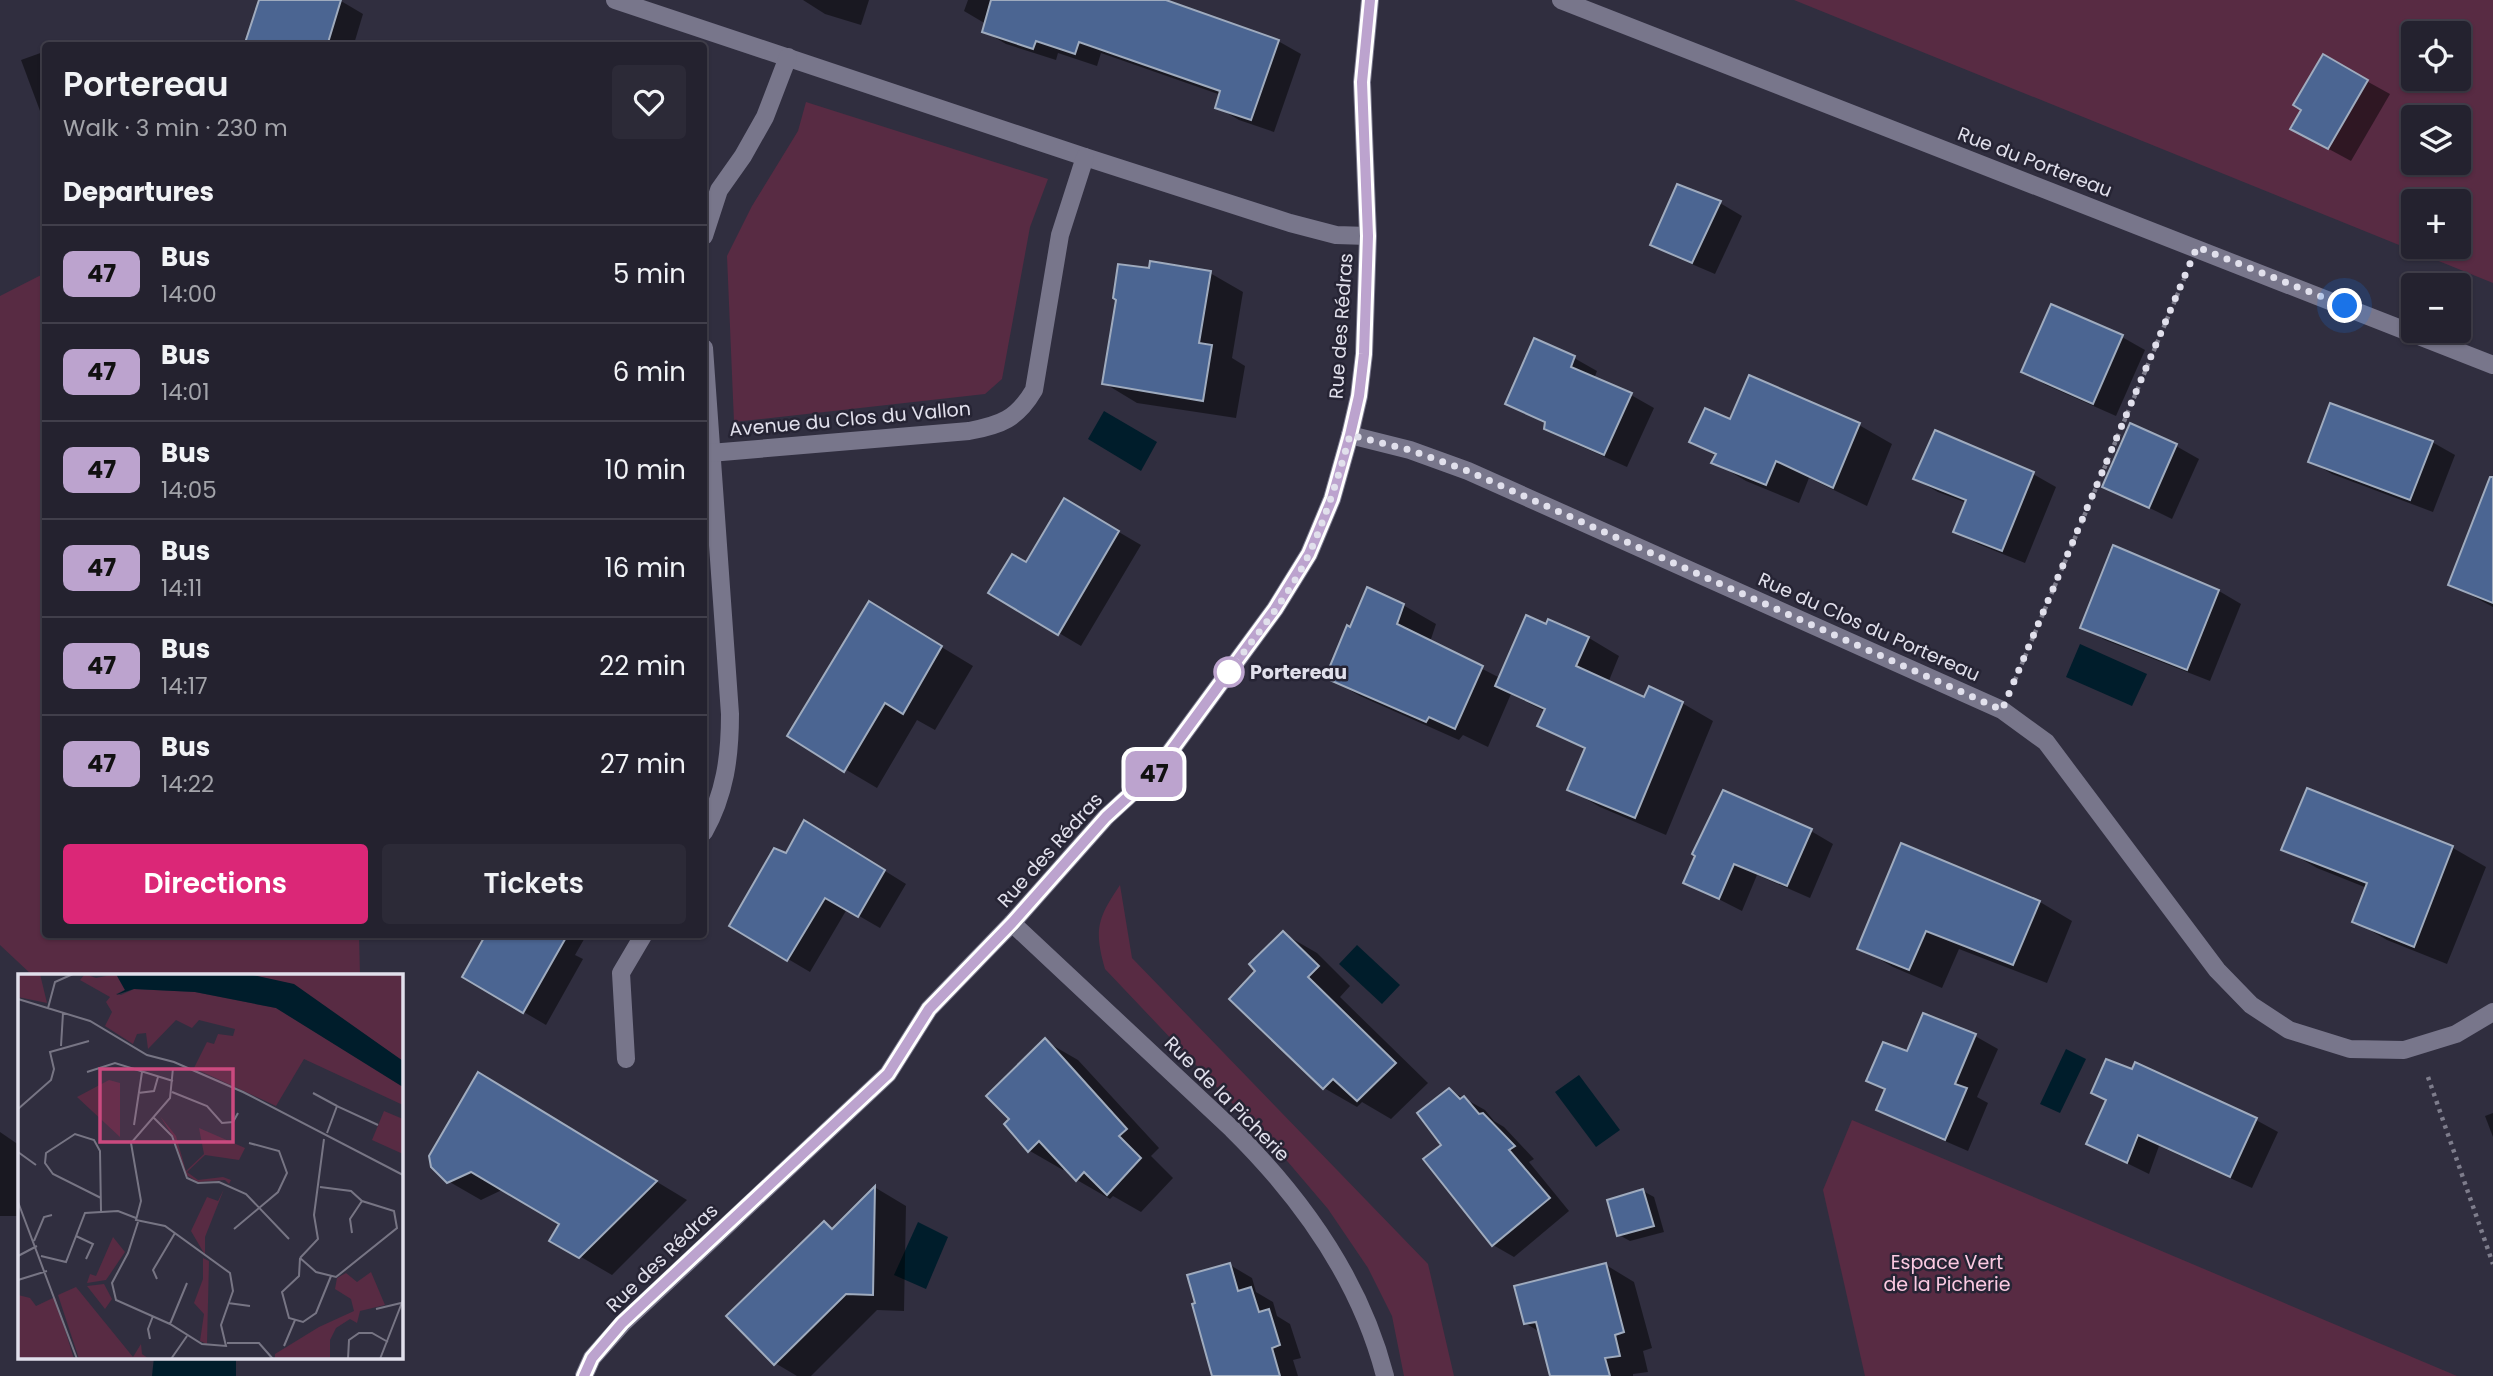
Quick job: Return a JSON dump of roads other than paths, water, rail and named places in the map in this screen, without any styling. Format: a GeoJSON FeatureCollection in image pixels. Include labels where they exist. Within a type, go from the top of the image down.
{"type":"FeatureCollection","features":[{"type":"Feature","properties":{"kind":"street"},"geometry":{"type":"LineString","coordinates":[[615,0],[1085,157],[1325,232],[1368,236]]}},
{"type":"Feature","properties":{"kind":"street","name":"Rue des Rédras"},"geometry":{"type":"LineString","coordinates":[[584,1376],[592,1358],[622,1323],[888,1074],[929,1009],[1012,923],[1106,817],[1156,771],[1275,609],[1309,554],[1332,499],[1350,435],[1359,396],[1364,354],[1368,236],[1362,82],[1370,0]]}},
{"type":"Feature","properties":{"kind":"street","name":"Rue du Portereau"},"geometry":{"type":"LineString","coordinates":[[1561,0],[2493,365]]}},
{"type":"Feature","properties":{"kind":"street"},"geometry":{"type":"LineString","coordinates":[[707,227],[719,190],[743,156],[765,117],[788,57]]}},
{"type":"Feature","properties":{"kind":"street","name":"Avenue du Clos du Vallon"},"geometry":{"type":"LineString","coordinates":[[710,453],[969,431],[991,427],[1012,418],[1026,405],[1034,390],[1060,235],[1085,157]]}},
{"type":"Feature","properties":{"kind":"street","name":"Avenue du Clos du Vallon"},"geometry":{"type":"LineString","coordinates":[[707,400],[730,714],[730,752],[724,784],[707,826]]}},
{"type":"Feature","properties":{"kind":"street","name":"Rue du Clos du Portereau"},"geometry":{"type":"LineString","coordinates":[[1350,435],[1410,450],[1468,471],[2002,710],[2046,742],[2217,970],[2251,1005],[2289,1030],[2350,1049],[2404,1050],[2456,1034],[2493,1012]]}},
{"type":"Feature","properties":{"kind":"street","name":"Rue de la Picherie"},"geometry":{"type":"LineString","coordinates":[[1012,923],[1257,1154],[1305,1211],[1346,1275],[1369,1323],[1385,1376]]}},
{"type":"Feature","properties":{"kind":"street"},"geometry":{"type":"LineString","coordinates":[[626,1059],[621,973],[642,938]]}},
{"type":"Feature","properties":{"kind":"water"},"geometry":{"type":"Polygon","coordinates":[[[1104,411],[1157,442],[1141,471],[1088,439],[1104,411]]]}},
{"type":"Feature","properties":{"kind":"water"},"geometry":{"type":"Polygon","coordinates":[[[2080,644],[2147,674],[2132,706],[2066,677],[2080,644]]]}},
{"type":"Feature","properties":{"kind":"water"},"geometry":{"type":"Polygon","coordinates":[[[1357,945],[1400,985],[1382,1004],[1339,964],[1357,945]]]}},
{"type":"Feature","properties":{"kind":"water"},"geometry":{"type":"Polygon","coordinates":[[[2066,1049],[2086,1059],[2060,1113],[2040,1104],[2066,1049]]]}},
{"type":"Feature","properties":{"kind":"water"},"geometry":{"type":"Polygon","coordinates":[[[1579,1075],[1620,1130],[1596,1147],[1555,1092],[1579,1075]]]}},
{"type":"Feature","properties":{"kind":"water"},"geometry":{"type":"Polygon","coordinates":[[[918,1222],[948,1237],[926,1289],[894,1275],[918,1222]]]}},
{"type":"Feature","properties":{"kind":"water"},"geometry":{"type":"Polygon","coordinates":[[[154,1358],[236,1358],[236,1376],[152,1376],[154,1358]]]}},
{"type":"Feature","properties":{"kind":"place","name":"Portereau"},"geometry":{"type":"Point","coordinates":[1229,672]}},
{"type":"Feature","properties":{"kind":"park label","name":"Espace Vert de la Picherie"},"geometry":{"type":"Point","coordinates":[1947,1273]}}]}
